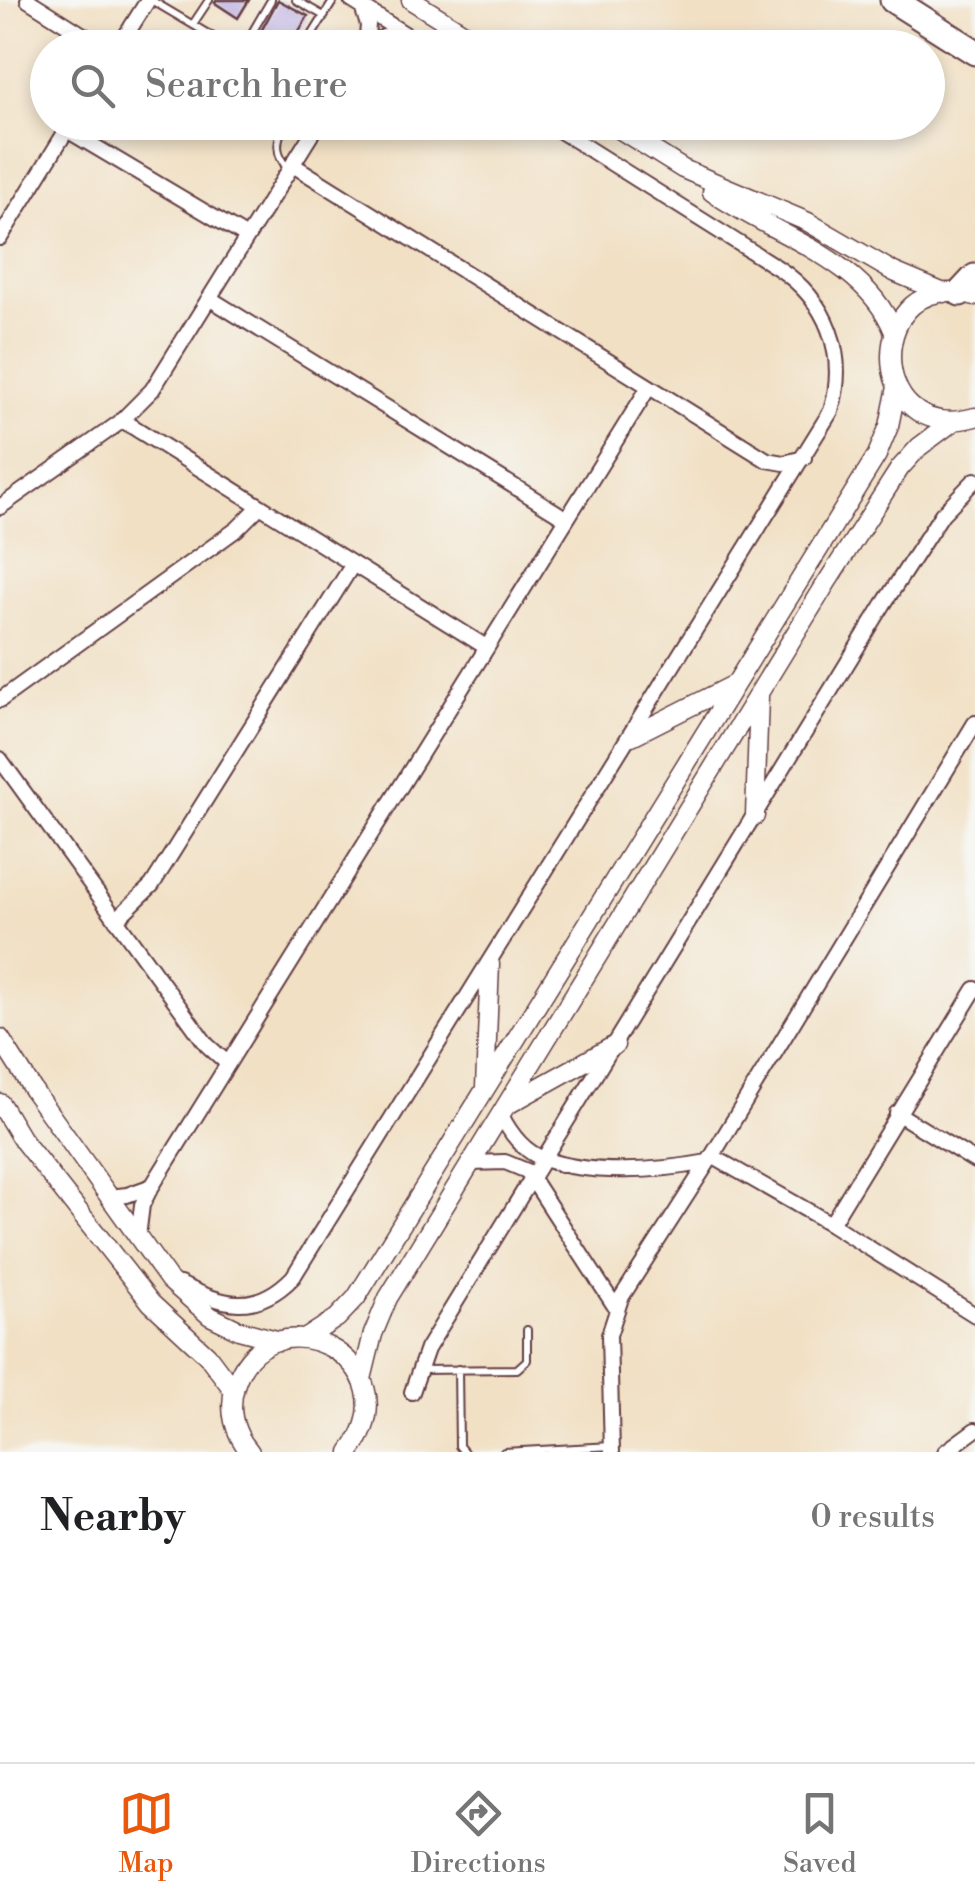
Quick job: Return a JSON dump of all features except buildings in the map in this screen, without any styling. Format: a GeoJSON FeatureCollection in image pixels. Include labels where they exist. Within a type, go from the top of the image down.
{"type":"FeatureCollection","features":[{"type":"Feature","properties":{"kind":"highway"},"geometry":{"type":"LineString","coordinates":[[893,0],[938,30]]}},
{"type":"Feature","properties":{"kind":"highway"},"geometry":{"type":"LineString","coordinates":[[929,25],[934,30]]}},
{"type":"Feature","properties":{"kind":"highway"},"geometry":{"type":"LineString","coordinates":[[945,34],[975,52]]}},
{"type":"Feature","properties":{"kind":"highway"},"geometry":{"type":"LineString","coordinates":[[945,40],[975,68]]}},
{"type":"Feature","properties":{"kind":"street"},"geometry":{"type":"LineString","coordinates":[[28,0],[76,30]]}},
{"type":"Feature","properties":{"kind":"street"},"geometry":{"type":"LineString","coordinates":[[130,30],[150,0]]}},
{"type":"Feature","properties":{"kind":"street"},"geometry":{"type":"LineString","coordinates":[[411,0],[459,30]]}},
{"type":"Feature","properties":{"kind":"street"},"geometry":{"type":"LineString","coordinates":[[357,3],[399,30]]}},
{"type":"Feature","properties":{"kind":"street"},"geometry":{"type":"LineString","coordinates":[[357,3],[368,30]]}},
{"type":"Feature","properties":{"kind":"street"},"geometry":{"type":"LineString","coordinates":[[0,238],[60,140]]}},
{"type":"Feature","properties":{"kind":"street"},"geometry":{"type":"LineString","coordinates":[[91,140],[247,237]]}},
{"type":"Feature","properties":{"kind":"street"},"geometry":{"type":"LineString","coordinates":[[0,507],[122,420],[152,390],[308,140]]}},
{"type":"Feature","properties":{"kind":"street"},"geometry":{"type":"LineString","coordinates":[[167,1278],[227,1304],[260,1300],[286,1285],[367,1163],[832,411],[838,378],[830,330],[812,298],[787,274],[574,140]]}},
{"type":"Feature","properties":{"kind":"street"},"geometry":{"type":"LineString","coordinates":[[636,140],[727,203],[802,244],[860,284],[883,308],[894,332]]}},
{"type":"Feature","properties":{"kind":"street"},"geometry":{"type":"LineString","coordinates":[[291,167],[767,460],[784,463],[804,458]]}},
{"type":"Feature","properties":{"kind":"street"},"geometry":{"type":"LineString","coordinates":[[683,170],[808,222],[894,272],[963,290]]}},
{"type":"Feature","properties":{"kind":"street"},"geometry":{"type":"LineString","coordinates":[[243,1448],[232,1416],[234,1391],[246,1365],[267,1346],[306,1338],[337,1318],[356,1298],[877,455],[889,426],[896,387],[889,354],[894,332],[914,306],[963,290]]}},
{"type":"Feature","properties":{"kind":"street"},"geometry":{"type":"LineString","coordinates":[[209,298],[566,519]]}},
{"type":"Feature","properties":{"kind":"street"},"geometry":{"type":"LineString","coordinates":[[138,1238],[142,1205],[153,1186],[649,387]]}},
{"type":"Feature","properties":{"kind":"street"},"geometry":{"type":"LineString","coordinates":[[896,387],[908,403],[925,414],[954,421],[975,417]]}},
{"type":"Feature","properties":{"kind":"street"},"geometry":{"type":"LineString","coordinates":[[122,420],[486,648]]}},
{"type":"Feature","properties":{"kind":"street"},"geometry":{"type":"LineString","coordinates":[[362,1379],[372,1334],[388,1298],[759,694],[900,468],[954,421]]}},
{"type":"Feature","properties":{"kind":"street"},"geometry":{"type":"LineString","coordinates":[[767,460],[777,476],[781,496]]}},
{"type":"Feature","properties":{"kind":"street"},"geometry":{"type":"LineString","coordinates":[[412,1392],[427,1350],[755,816],[942,514],[975,480]]}},
{"type":"Feature","properties":{"kind":"street"},"geometry":{"type":"LineString","coordinates":[[0,700],[237,529],[260,506]]}},
{"type":"Feature","properties":{"kind":"street"},"geometry":{"type":"LineString","coordinates":[[116,920],[152,885],[353,564]]}},
{"type":"Feature","properties":{"kind":"street"},"geometry":{"type":"LineString","coordinates":[[632,736],[735,684]]}},
{"type":"Feature","properties":{"kind":"street"},"geometry":{"type":"LineString","coordinates":[[755,816],[759,694]]}},
{"type":"Feature","properties":{"kind":"street"},"geometry":{"type":"LineString","coordinates":[[612,1449],[609,1346],[616,1308],[975,724]]}},
{"type":"Feature","properties":{"kind":"street"},"geometry":{"type":"LineString","coordinates":[[0,759],[207,1045],[227,1063]]}},
{"type":"Feature","properties":{"kind":"street"},"geometry":{"type":"LineString","coordinates":[[486,1090],[490,964]]}},
{"type":"Feature","properties":{"kind":"street"},"geometry":{"type":"LineString","coordinates":[[831,1224],[975,989]]}},
{"type":"Feature","properties":{"kind":"street"},"geometry":{"type":"LineString","coordinates":[[0,1038],[167,1278],[210,1316],[239,1330],[280,1341]]}},
{"type":"Feature","properties":{"kind":"street"},"geometry":{"type":"LineString","coordinates":[[504,1110],[615,1045]]}},
{"type":"Feature","properties":{"kind":"street"},"geometry":{"type":"LineString","coordinates":[[0,1103],[21,1138],[151,1303],[206,1355],[234,1391]]}},
{"type":"Feature","properties":{"kind":"street"},"geometry":{"type":"LineString","coordinates":[[504,1110],[523,1146],[544,1160],[632,1169],[710,1159],[831,1224],[975,1315]]}},
{"type":"Feature","properties":{"kind":"street"},"geometry":{"type":"LineString","coordinates":[[897,1113],[975,1161]]}},
{"type":"Feature","properties":{"kind":"street"},"geometry":{"type":"LineString","coordinates":[[471,1164],[512,1163],[527,1171],[616,1308]]}},
{"type":"Feature","properties":{"kind":"street"},"geometry":{"type":"LineString","coordinates":[[109,1197],[153,1186]]}},
{"type":"Feature","properties":{"kind":"street"},"geometry":{"type":"LineString","coordinates":[[306,1338],[340,1351],[362,1379],[368,1405],[364,1452]]}},
{"type":"Feature","properties":{"kind":"street"},"geometry":{"type":"LineString","coordinates":[[350,1452],[363,1430]]}},
{"type":"Feature","properties":{"kind":"street"},"geometry":{"type":"LineString","coordinates":[[945,1452],[975,1430]]}},
{"type":"Feature","properties":{"kind":"lane"},"geometry":{"type":"LineString","coordinates":[[150,0],[204,30]]}},
{"type":"Feature","properties":{"kind":"lane"},"geometry":{"type":"LineString","coordinates":[[194,24],[209,0]]}},
{"type":"Feature","properties":{"kind":"lane"},"geometry":{"type":"LineString","coordinates":[[253,30],[271,0]]}},
{"type":"Feature","properties":{"kind":"lane"},"geometry":{"type":"LineString","coordinates":[[296,0],[324,16]]}},
{"type":"Feature","properties":{"kind":"lane"},"geometry":{"type":"LineString","coordinates":[[315,30],[334,0]]}},
{"type":"Feature","properties":{"kind":"lane"},"geometry":{"type":"LineString","coordinates":[[278,140],[278,151],[291,167]]}},
{"type":"Feature","properties":{"kind":"lane"},"geometry":{"type":"LineString","coordinates":[[418,1370],[521,1367],[527,1356],[527,1330]]}},
{"type":"Feature","properties":{"kind":"lane"},"geometry":{"type":"LineString","coordinates":[[458,1369],[459,1446],[464,1452]]}},
{"type":"Feature","properties":{"kind":"lane"},"geometry":{"type":"LineString","coordinates":[[504,1452],[612,1449]]}}]}
